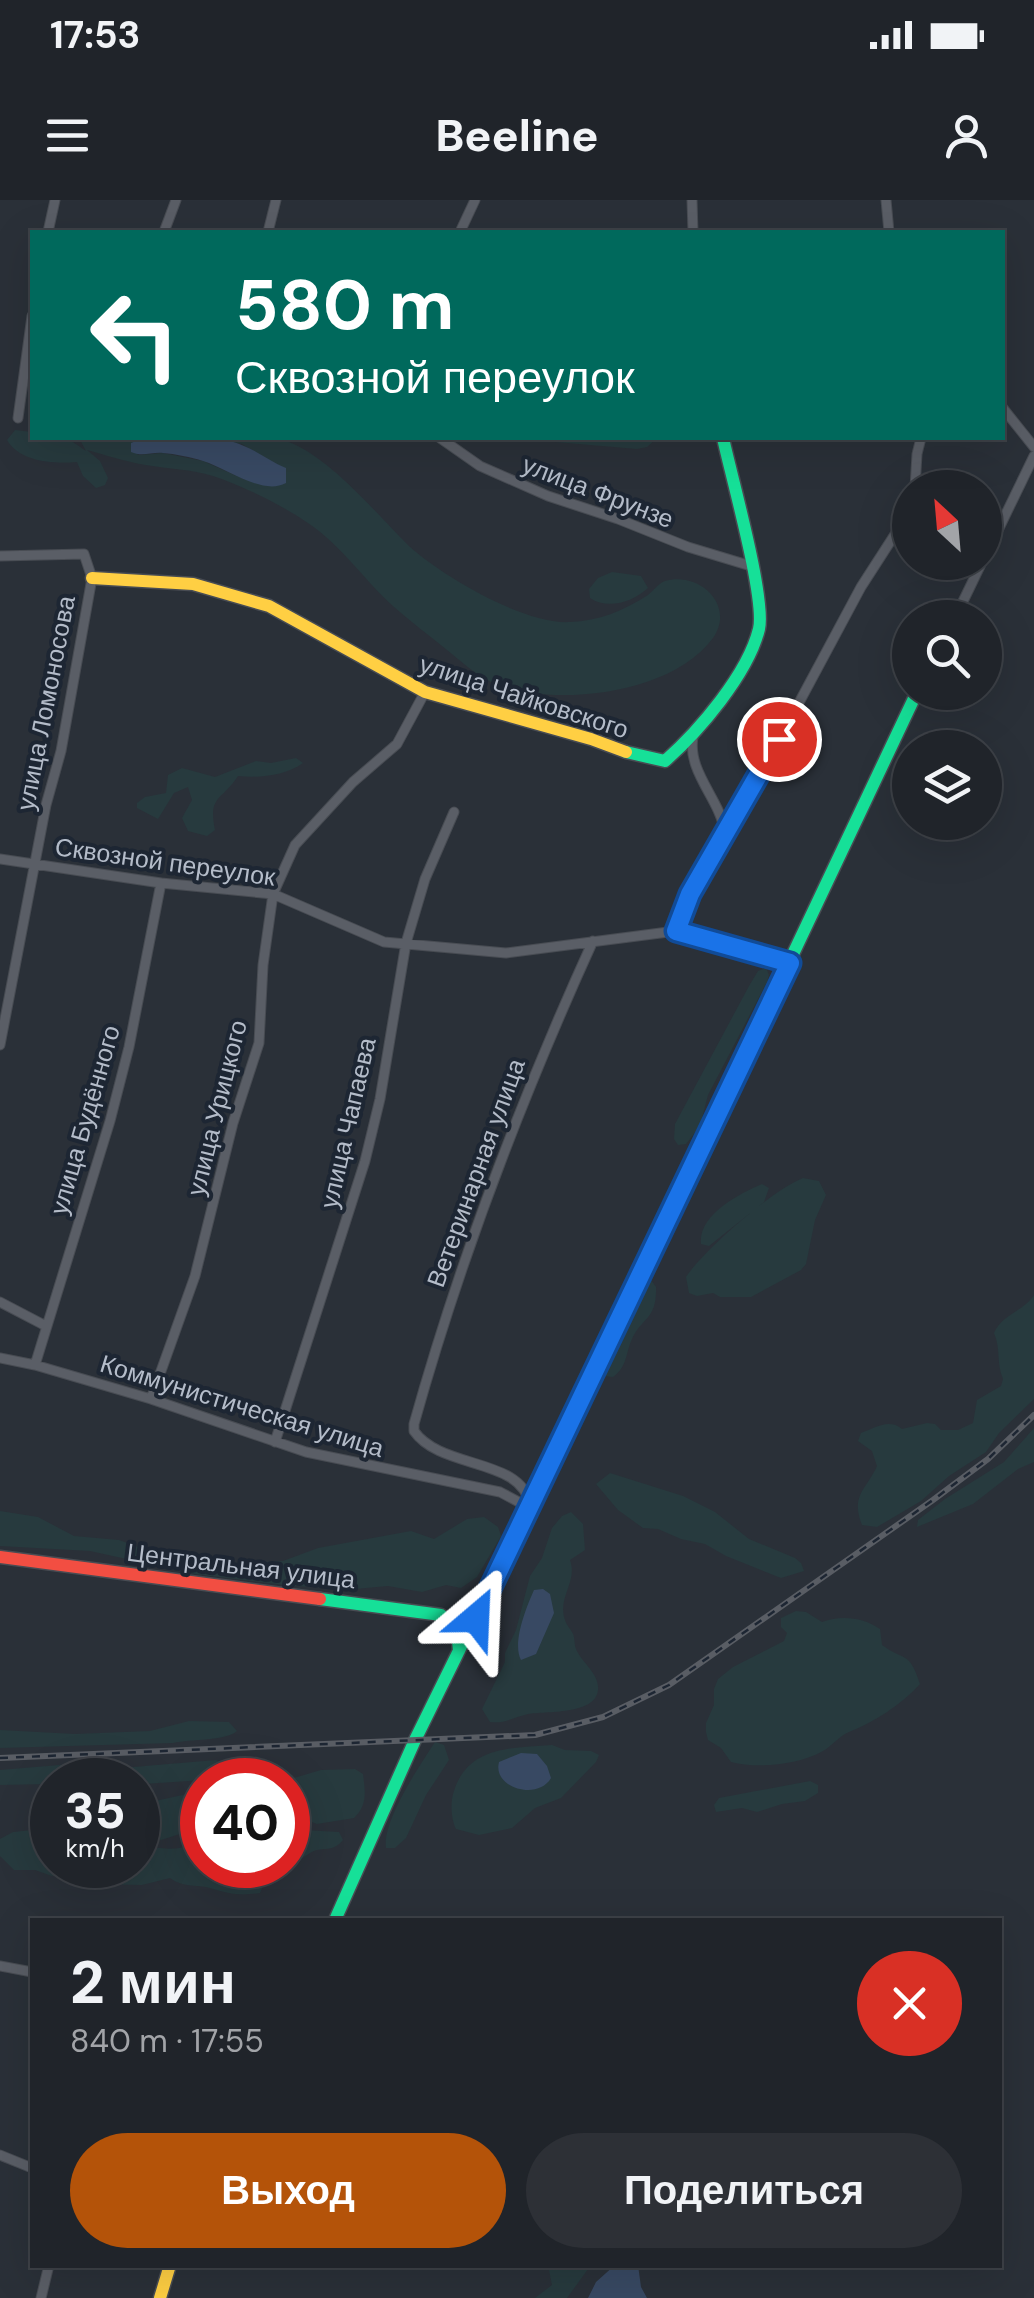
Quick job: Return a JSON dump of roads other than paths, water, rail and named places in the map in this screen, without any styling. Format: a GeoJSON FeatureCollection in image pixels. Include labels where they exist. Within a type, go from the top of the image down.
{"type":"FeatureCollection","features":[{"type":"Feature","properties":{"kind":"street"},"geometry":{"type":"LineString","coordinates":[[48,230],[54,200]]}},
{"type":"Feature","properties":{"kind":"street"},"geometry":{"type":"LineString","coordinates":[[165,230],[176,200]]}},
{"type":"Feature","properties":{"kind":"street"},"geometry":{"type":"LineString","coordinates":[[268,230],[276,200]]}},
{"type":"Feature","properties":{"kind":"street"},"geometry":{"type":"LineString","coordinates":[[461,230],[475,200]]}},
{"type":"Feature","properties":{"kind":"street"},"geometry":{"type":"LineString","coordinates":[[692,200],[694,230]]}},
{"type":"Feature","properties":{"kind":"street"},"geometry":{"type":"LineString","coordinates":[[886,200],[889,230]]}},
{"type":"Feature","properties":{"kind":"street"},"geometry":{"type":"LineString","coordinates":[[18,418],[30,331]]}},
{"type":"Feature","properties":{"kind":"street"},"geometry":{"type":"LineString","coordinates":[[1005,411],[1034,447]]}},
{"type":"Feature","properties":{"kind":"street","name":"улица Фрунзе"},"geometry":{"type":"LineString","coordinates":[[443,440],[480,466],[548,496],[688,548],[752,566]]}},
{"type":"Feature","properties":{"kind":"street"},"geometry":{"type":"LineString","coordinates":[[722,440],[752,566],[760,626],[747,659],[693,736],[692,756],[720,812],[725,832]]}},
{"type":"Feature","properties":{"kind":"street"},"geometry":{"type":"LineString","coordinates":[[916,470],[920,440]]}},
{"type":"Feature","properties":{"kind":"street"},"geometry":{"type":"LineString","coordinates":[[1002,523],[1034,456]]}},
{"type":"Feature","properties":{"kind":"street"},"geometry":{"type":"LineString","coordinates":[[676,931],[690,894],[892,538]]}},
{"type":"Feature","properties":{"kind":"street","name":"улица Ломоносова"},"geometry":{"type":"LineString","coordinates":[[0,556],[76,553],[87,557],[92,578],[61,751],[46,804],[0,1045]]}},
{"type":"Feature","properties":{"kind":"street","name":"улица Чайковского"},"geometry":{"type":"LineString","coordinates":[[92,578],[193,584],[268,606],[425,692],[592,740],[640,758],[665,761],[693,736]]}},
{"type":"Feature","properties":{"kind":"street","name":"улица Урицкого"},"geometry":{"type":"LineString","coordinates":[[151,1400],[195,1276],[233,1123],[256,1056],[272,894],[295,845],[353,782],[396,744],[425,692]]}},
{"type":"Feature","properties":{"kind":"street"},"geometry":{"type":"LineString","coordinates":[[336,1918],[415,1740],[530,1508],[909,710]]}},
{"type":"Feature","properties":{"kind":"street","name":"улица Чапаева"},"geometry":{"type":"LineString","coordinates":[[275,1442],[365,1161],[380,1099],[406,944],[425,878],[454,812]]}},
{"type":"Feature","properties":{"kind":"street","name":"Сквозной переулок"},"geometry":{"type":"LineString","coordinates":[[0,858],[161,883],[272,894],[384,942],[506,952],[676,931],[790,963]]}},
{"type":"Feature","properties":{"kind":"street","name":"улица Будённого"},"geometry":{"type":"LineString","coordinates":[[34,1365],[110,1121],[129,1047],[161,883]]}},
{"type":"Feature","properties":{"kind":"street","name":"Ветеринарная улица"},"geometry":{"type":"LineString","coordinates":[[530,1508],[520,1482],[428,1446],[418,1437],[414,1424],[434,1352],[502,1153],[593,941]]}},
{"type":"Feature","properties":{"kind":"street"},"geometry":{"type":"LineString","coordinates":[[0,1302],[44,1325]]}},
{"type":"Feature","properties":{"kind":"street","name":"Коммунистическая улица"},"geometry":{"type":"LineString","coordinates":[[0,1358],[151,1400],[340,1460],[500,1492],[530,1508]]}},
{"type":"Feature","properties":{"kind":"street","name":"Центральная улица"},"geometry":{"type":"LineString","coordinates":[[0,1557],[476,1618]]}},
{"type":"Feature","properties":{"kind":"street"},"geometry":{"type":"LineString","coordinates":[[440,1615],[451,1622],[458,1636],[456,1661]]}},
{"type":"Feature","properties":{"kind":"street"},"geometry":{"type":"LineString","coordinates":[[0,1966],[30,1972]]}},
{"type":"Feature","properties":{"kind":"street"},"geometry":{"type":"LineString","coordinates":[[0,2155],[30,2167]]}},
{"type":"Feature","properties":{"kind":"street"},"geometry":{"type":"LineString","coordinates":[[41,2298],[48,2268]]}},
{"type":"Feature","properties":{"kind":"street"},"geometry":{"type":"LineString","coordinates":[[160,2298],[169,2268]]}},
{"type":"Feature","properties":{"kind":"water"},"geometry":{"type":"Polygon","coordinates":[[[233,442],[286,468],[286,483],[256,484],[193,458],[131,452],[131,443],[233,442]]]}},
{"type":"Feature","properties":{"kind":"water"},"geometry":{"type":"Polygon","coordinates":[[[543,1589],[550,1594],[554,1613],[536,1654],[521,1660],[519,1635],[534,1590],[543,1589]]]}},
{"type":"Feature","properties":{"kind":"water"},"geometry":{"type":"Polygon","coordinates":[[[521,1753],[537,1754],[547,1766],[551,1778],[545,1785],[527,1790],[502,1779],[499,1762],[521,1753]]]}},
{"type":"Feature","properties":{"kind":"water"},"geometry":{"type":"Polygon","coordinates":[[[612,2268],[638,2268],[647,2298],[588,2298],[596,2282],[612,2268]]]}},
{"type":"Feature","properties":{"kind":"railway"},"geometry":{"type":"LineString","coordinates":[[0,1758],[535,1735],[603,1717],[669,1685],[933,1500],[988,1459],[1034,1415]]}}]}
